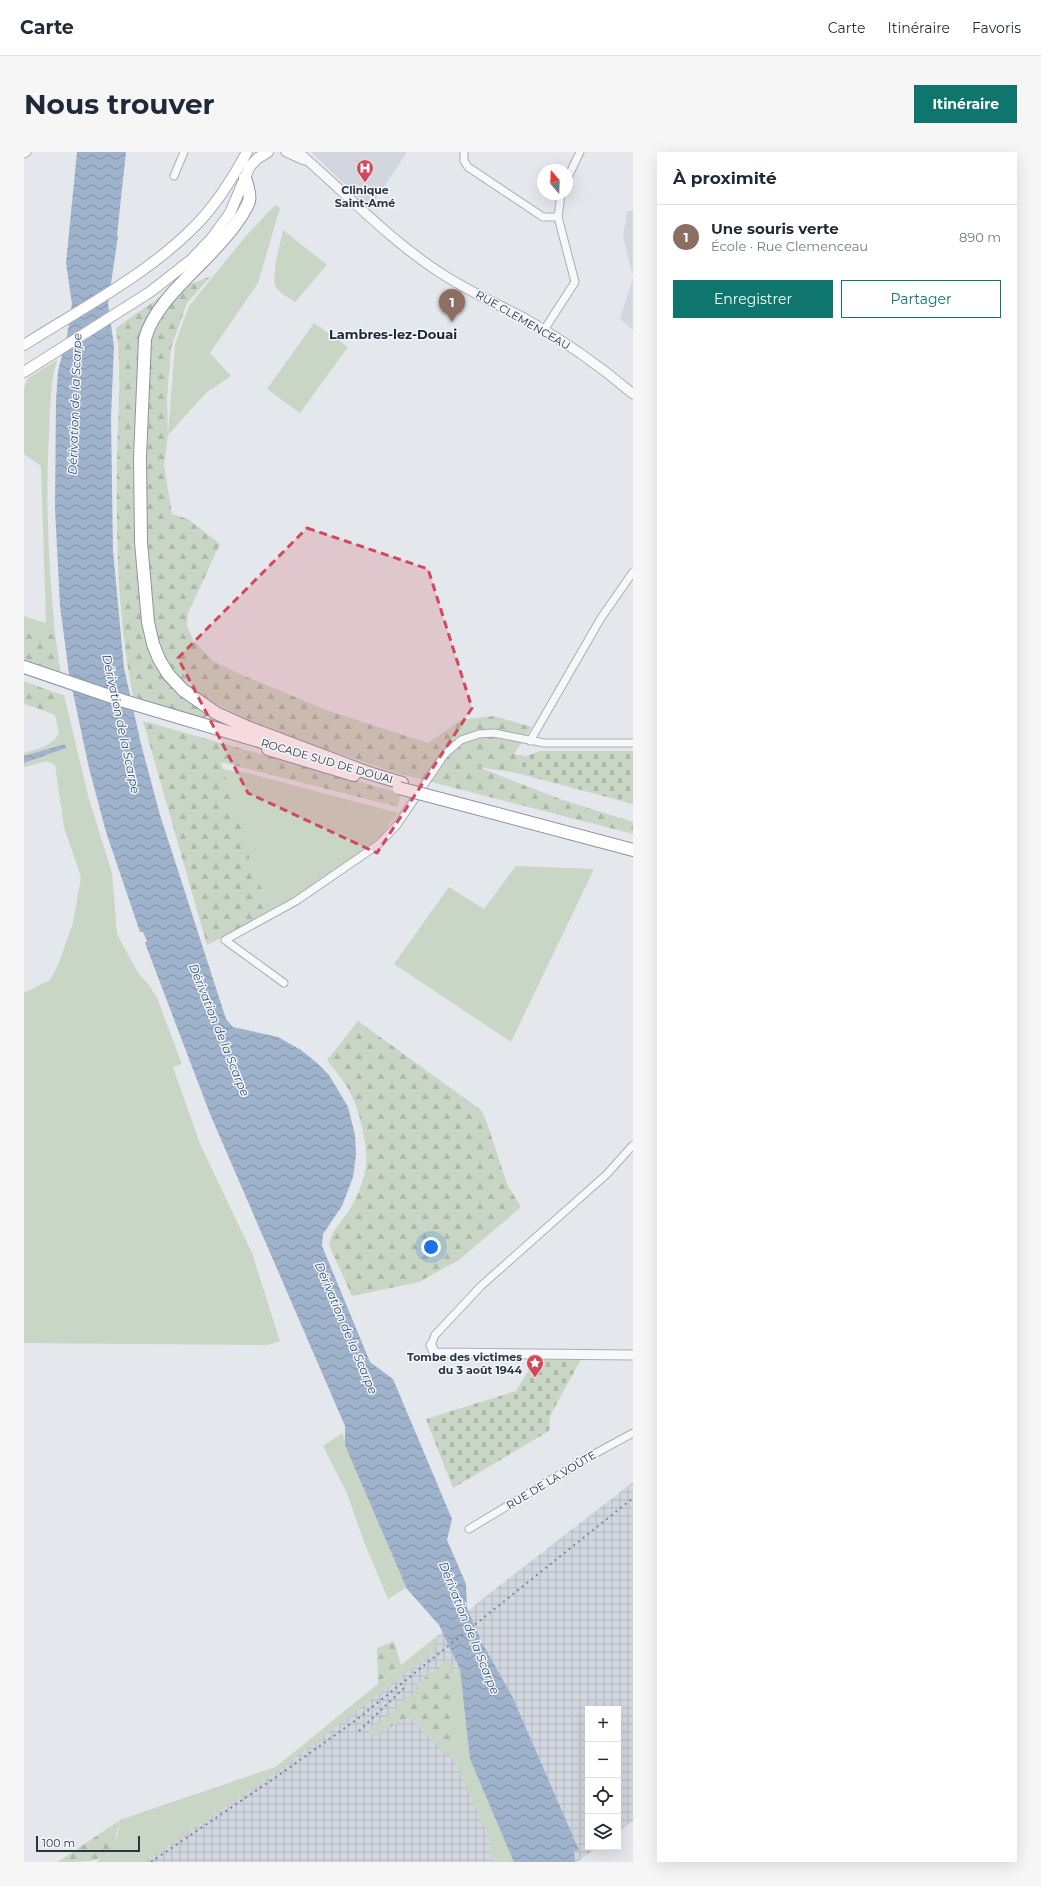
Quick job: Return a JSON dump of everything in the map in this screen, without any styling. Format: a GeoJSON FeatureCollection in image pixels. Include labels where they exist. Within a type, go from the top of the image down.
{"type":"FeatureCollection","features":[{"type":"Feature","properties":{"kind":"highway"},"geometry":{"type":"LineString","coordinates":[[245,178],[249,197],[244,212],[221,243],[162,305],[151,322],[145,339],[140,496],[142,569],[150,633],[159,659],[168,674],[183,690],[209,709],[246,727],[369,773]]}},
{"type":"Feature","properties":{"kind":"highway","name":"ROCADE SUD DE DOUAI"},"geometry":{"type":"LineString","coordinates":[[24,667],[57,683]]}},
{"type":"Feature","properties":{"kind":"highway","name":"ROCADE SUD DE DOUAI"},"geometry":{"type":"LineString","coordinates":[[24,674],[401,785],[633,850]]}},
{"type":"Feature","properties":{"kind":"highway","name":"ROCADE SUD DE DOUAI"},"geometry":{"type":"LineString","coordinates":[[146,711],[369,773],[401,785]]}},
{"type":"Feature","properties":{"kind":"highway","name":"ROCADE SUD DE DOUAI"},"geometry":{"type":"LineString","coordinates":[[442,796],[633,844]]}},
{"type":"Feature","properties":{"kind":"main road"},"geometry":{"type":"LineString","coordinates":[[24,345],[118,286],[160,257],[193,228],[222,192],[247,152]]}},
{"type":"Feature","properties":{"kind":"main road"},"geometry":{"type":"LineString","coordinates":[[24,372],[174,275],[206,245],[232,209],[253,162],[266,152],[274,152]]}},
{"type":"Feature","properties":{"kind":"street"},"geometry":{"type":"LineString","coordinates":[[174,176],[184,152]]}},
{"type":"Feature","properties":{"kind":"street","name":"RUE CLEMENCEAU"},"geometry":{"type":"LineString","coordinates":[[286,152],[320,170]]}},
{"type":"Feature","properties":{"kind":"street","name":"RUE CLEMENCEAU"},"geometry":{"type":"LineString","coordinates":[[298,152],[320,170],[378,226],[437,271],[544,330],[582,354],[633,394]]}},
{"type":"Feature","properties":{"kind":"street"},"geometry":{"type":"LineString","coordinates":[[464,152],[464,161],[468,167],[542,217],[558,217]]}},
{"type":"Feature","properties":{"kind":"street"},"geometry":{"type":"LineString","coordinates":[[573,167],[580,152]]}},
{"type":"Feature","properties":{"kind":"street"},"geometry":{"type":"LineString","coordinates":[[544,330],[575,282],[558,217],[560,200]]}},
{"type":"Feature","properties":{"kind":"street"},"geometry":{"type":"LineString","coordinates":[[530,741],[601,618],[632,575]]}},
{"type":"Feature","properties":{"kind":"street"},"geometry":{"type":"LineString","coordinates":[[284,983],[225,940],[300,898],[379,844],[397,825],[439,761],[455,744],[473,735],[487,733],[544,743],[633,743]]}},
{"type":"Feature","properties":{"kind":"street"},"geometry":{"type":"LineString","coordinates":[[633,1145],[610,1172],[481,1286],[435,1335],[431,1345],[434,1352],[438,1353],[633,1356]]}},
{"type":"Feature","properties":{"kind":"street","name":"RUE DE LA VOÛTE"},"geometry":{"type":"LineString","coordinates":[[470,1529],[587,1458],[633,1434]]}},
{"type":"Feature","properties":{"kind":"highlighted area"},"geometry":{"type":"Polygon","coordinates":[[[307,528],[428,569],[472,708],[377,853],[248,793],[178,658],[307,528]]]}},
{"type":"Feature","properties":{"kind":"shaded area","name":"Clinique Saint-Amé"},"geometry":{"type":"Polygon","coordinates":[[[311,152],[407,152],[370,208],[311,152]]]}},
{"type":"Feature","properties":{"kind":"shaded area"},"geometry":{"type":"Polygon","coordinates":[[[633,210],[633,276],[623,236],[627,212],[633,210]]]}},
{"type":"Feature","properties":{"kind":"shaded area"},"geometry":{"type":"Polygon","coordinates":[[[633,278],[633,330],[620,319],[633,278]]]}},
{"type":"Feature","properties":{"kind":"shaded area"},"geometry":{"type":"Polygon","coordinates":[[[633,1482],[633,1821],[621,1830],[621,1706],[585,1706],[585,1850],[594,1850],[577,1862],[127,1862],[120,1820],[276,1767],[490,1593],[633,1482]]]}},
{"type":"Feature","properties":{"kind":"green space"},"geometry":{"type":"Polygon","coordinates":[[[275,205],[280,208],[258,283],[210,353],[231,376],[206,393],[168,435],[175,344],[189,306],[245,237],[275,205]]]}},
{"type":"Feature","properties":{"kind":"green space"},"geometry":{"type":"Polygon","coordinates":[[[283,230],[327,265],[295,302],[277,289],[274,278],[283,230]]]}},
{"type":"Feature","properties":{"kind":"green space"},"geometry":{"type":"Polygon","coordinates":[[[211,276],[187,303],[171,348],[167,399],[168,435],[164,465],[172,514],[188,519],[220,544],[188,613],[187,626],[193,640],[213,661],[240,674],[326,710],[428,743],[461,720],[494,716],[532,727],[514,754],[526,756],[517,773],[478,767],[560,799],[633,822],[633,834],[393,772],[272,731],[216,704],[205,718],[177,712],[133,696],[124,640],[119,582],[117,449],[119,363],[116,328],[160,297],[211,276]]]}},
{"type":"Feature","properties":{"kind":"green space"},"geometry":{"type":"Polygon","coordinates":[[[314,323],[348,347],[300,413],[267,389],[314,323]]]}},
{"type":"Feature","properties":{"kind":"green space"},"geometry":{"type":"Polygon","coordinates":[[[57,360],[51,397],[47,485],[49,560],[55,634],[24,629],[24,616],[46,623],[41,466],[24,454],[24,389],[28,378],[57,360]]]}},
{"type":"Feature","properties":{"kind":"green space"},"geometry":{"type":"Polygon","coordinates":[[[24,629],[55,634],[61,676],[24,663],[24,629]]]}},
{"type":"Feature","properties":{"kind":"green space"},"geometry":{"type":"Polygon","coordinates":[[[24,681],[53,692],[55,698],[45,711],[24,704],[24,681]]]}},
{"type":"Feature","properties":{"kind":"green space"},"geometry":{"type":"Polygon","coordinates":[[[53,692],[64,695],[89,799],[112,873],[117,934],[138,973],[149,985],[157,998],[182,1064],[173,1067],[200,1144],[252,1253],[280,1341],[268,1345],[24,1343],[24,993],[50,980],[58,965],[73,923],[81,877],[64,827],[55,765],[46,761],[24,767],[24,763],[66,748],[64,744],[24,756],[24,753],[39,749],[49,744],[59,733],[55,715],[45,711],[55,698],[53,692]]]}},
{"type":"Feature","properties":{"kind":"green space"},"geometry":{"type":"Polygon","coordinates":[[[143,721],[400,793],[398,807],[221,762],[256,879],[275,910],[207,945],[143,721]]]}},
{"type":"Feature","properties":{"kind":"green space"},"geometry":{"type":"Polygon","coordinates":[[[540,751],[633,751],[633,804],[517,773],[526,756],[540,751]]]}},
{"type":"Feature","properties":{"kind":"green space"},"geometry":{"type":"Polygon","coordinates":[[[222,769],[247,773],[398,813],[381,836],[313,888],[276,912],[256,879],[222,769]]]}},
{"type":"Feature","properties":{"kind":"green space"},"geometry":{"type":"Polygon","coordinates":[[[516,866],[594,869],[511,1042],[394,964],[449,887],[484,909],[516,866]]]}},
{"type":"Feature","properties":{"kind":"green space"},"geometry":{"type":"Polygon","coordinates":[[[358,1021],[481,1110],[487,1123],[507,1184],[521,1207],[459,1260],[419,1282],[352,1296],[329,1245],[330,1239],[350,1209],[359,1190],[366,1166],[366,1147],[362,1125],[351,1095],[345,1084],[327,1060],[358,1021]]]}},
{"type":"Feature","properties":{"kind":"green space"},"geometry":{"type":"Polygon","coordinates":[[[536,1358],[581,1359],[550,1416],[549,1431],[453,1488],[426,1419],[516,1391],[536,1358]]]}},
{"type":"Feature","properties":{"kind":"green space"},"geometry":{"type":"Polygon","coordinates":[[[342,1433],[407,1587],[388,1599],[364,1542],[347,1493],[323,1446],[342,1433]]]}},
{"type":"Feature","properties":{"kind":"green space"},"geometry":{"type":"Polygon","coordinates":[[[437,1636],[435,1651],[270,1777],[144,1862],[97,1862],[117,1837],[120,1820],[276,1767],[437,1636]]]}},
{"type":"Feature","properties":{"kind":"green space"},"geometry":{"type":"Polygon","coordinates":[[[394,1641],[401,1665],[378,1684],[377,1648],[394,1641]]]}},
{"type":"Feature","properties":{"kind":"green space"},"geometry":{"type":"Polygon","coordinates":[[[448,1659],[455,1674],[455,1761],[444,1752],[410,1717],[373,1736],[368,1733],[397,1708],[398,1704],[415,1692],[416,1685],[448,1659]]]}},
{"type":"Feature","properties":{"kind":"green space"},"geometry":{"type":"Polygon","coordinates":[[[460,1669],[470,1760],[515,1862],[492,1862],[488,1836],[455,1761],[455,1674],[460,1669]]]}},
{"type":"Feature","properties":{"kind":"green space"},"geometry":{"type":"Polygon","coordinates":[[[120,1820],[112,1844],[108,1852],[102,1857],[94,1860],[58,1862],[120,1820]]]}},
{"type":"Feature","properties":{"kind":"water","name":"Dérivation de la Scarpe"},"geometry":{"type":"Polygon","coordinates":[[[77,152],[126,152],[118,236],[108,304],[114,346],[111,417],[113,551],[124,668],[141,744],[160,815],[226,1019],[233,1027],[278,1037],[301,1050],[329,1075],[348,1107],[355,1135],[356,1155],[353,1177],[342,1206],[323,1234],[322,1246],[370,1362],[393,1379],[452,1519],[447,1540],[466,1584],[467,1608],[481,1641],[513,1698],[579,1850],[574,1851],[575,1862],[514,1862],[470,1759],[460,1669],[439,1625],[407,1589],[345,1445],[345,1426],[210,1114],[145,943],[147,941],[143,932],[140,932],[106,832],[89,768],[69,674],[60,606],[55,509],[56,401],[58,371],[67,336],[72,304],[66,263],[77,152]]]}},
{"type":"Feature","properties":{"kind":"water"},"geometry":{"type":"Polygon","coordinates":[[[65,744],[66,748],[24,763],[24,756],[65,744]]]}},
{"type":"Feature","properties":{"kind":"railway"},"geometry":{"type":"LineString","coordinates":[[151,1862],[282,1773],[356,1720],[633,1498]]}},
{"type":"Feature","properties":{"kind":"railway"},"geometry":{"type":"LineString","coordinates":[[359,1731],[404,1688]]}},
{"type":"Feature","properties":{"kind":"place","name":"Clinique Saint-Amé"},"geometry":{"type":"Point","coordinates":[365,183]}},
{"type":"Feature","properties":{"kind":"place","name":"Une souris verte"},"geometry":{"type":"Point","coordinates":[452,322]}},
{"type":"Feature","properties":{"kind":"place","name":"Tombe des victimes du 3 août 1944"},"geometry":{"type":"Point","coordinates":[535,1378]}},
{"type":"Feature","properties":{"kind":"district","name":"Lambres-lez-Douai"},"geometry":{"type":"Point","coordinates":[393,334]}}]}
